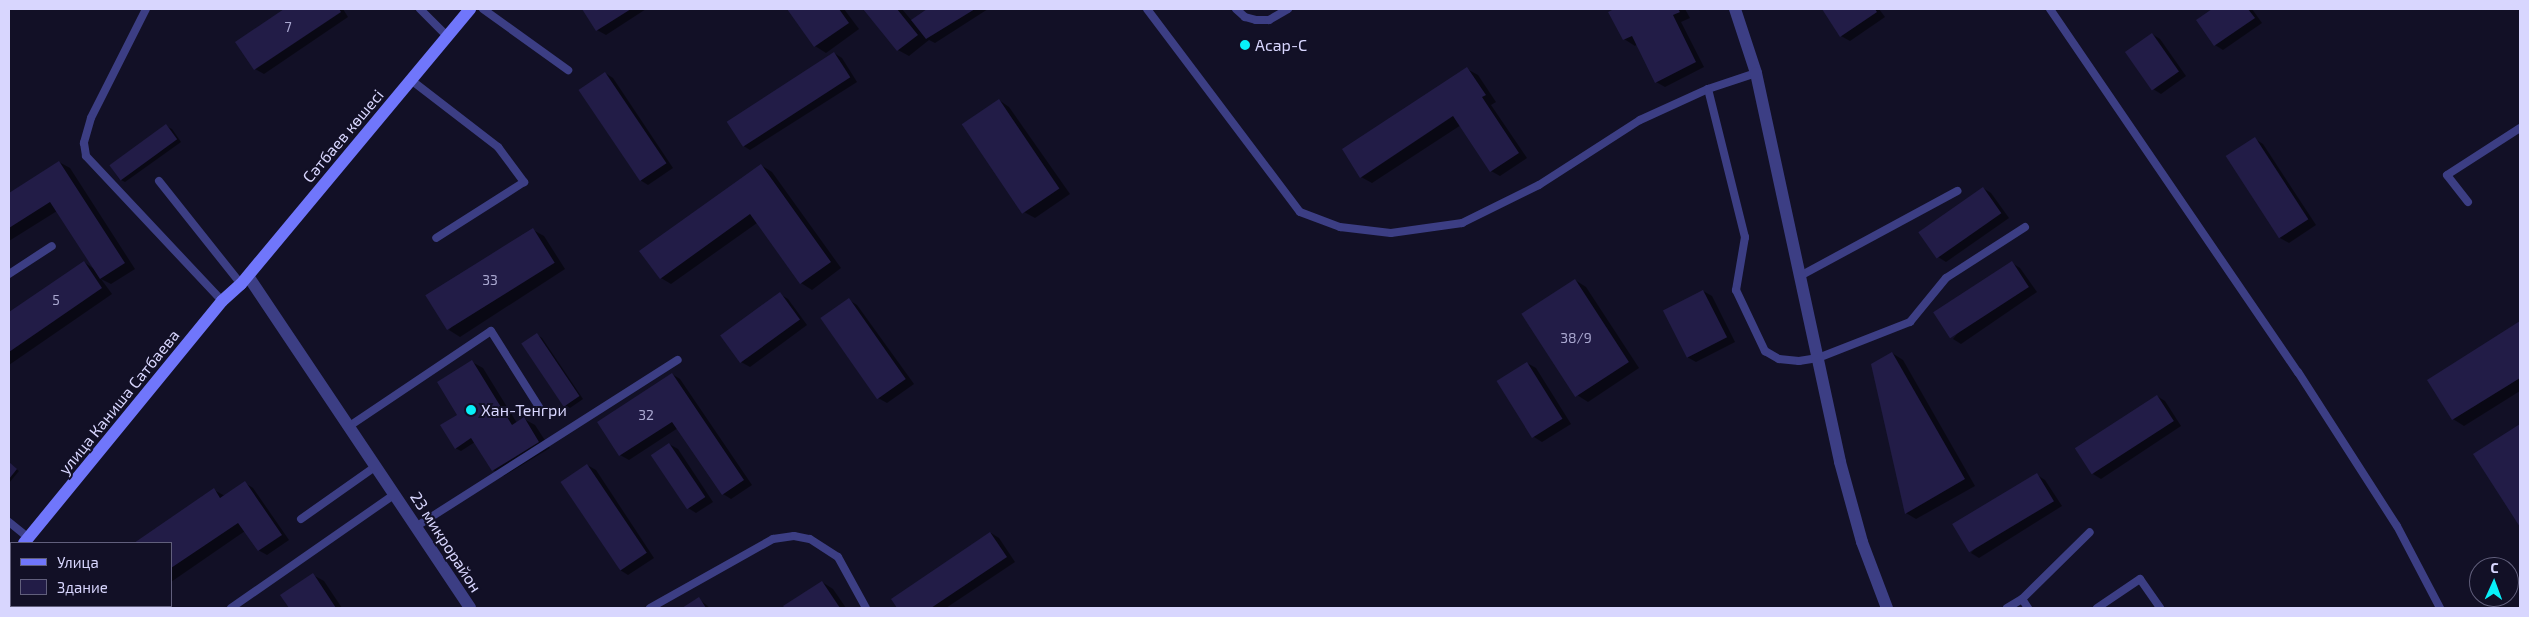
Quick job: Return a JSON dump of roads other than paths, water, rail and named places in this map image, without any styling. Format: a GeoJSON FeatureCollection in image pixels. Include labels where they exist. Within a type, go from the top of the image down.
{"type":"FeatureCollection","features":[{"type":"Feature","properties":{"kind":"main road","name":"Сәтбаев көшесі"},"geometry":{"type":"LineString","coordinates":[[245,280],[470,9]]}},
{"type":"Feature","properties":{"kind":"main road","name":"улица Каниша Сатбаева"},"geometry":{"type":"LineString","coordinates":[[26,541],[222,301],[245,280]]}},
{"type":"Feature","properties":{"kind":"street"},"geometry":{"type":"LineString","coordinates":[[1735,9],[1756,73],[1840,462],[1860,533],[1887,608]]}},
{"type":"Feature","properties":{"kind":"street","name":"23 микрорайон"},"geometry":{"type":"LineString","coordinates":[[245,280],[376,466],[470,608]]}},
{"type":"Feature","properties":{"kind":"lane"},"geometry":{"type":"LineString","coordinates":[[146,9],[91,118],[84,142],[86,156],[222,301]]}},
{"type":"Feature","properties":{"kind":"lane"},"geometry":{"type":"LineString","coordinates":[[420,9],[447,36]]}},
{"type":"Feature","properties":{"kind":"lane"},"geometry":{"type":"LineString","coordinates":[[483,9],[568,70]]}},
{"type":"Feature","properties":{"kind":"lane"},"geometry":{"type":"LineString","coordinates":[[1148,9],[1300,212],[1340,227],[1391,233],[1462,223],[1539,185],[1640,120],[1708,89],[1756,73]]}},
{"type":"Feature","properties":{"kind":"lane"},"geometry":{"type":"LineString","coordinates":[[1236,9],[1245,17],[1256,20],[1269,20],[1288,9]]}},
{"type":"Feature","properties":{"kind":"lane"},"geometry":{"type":"LineString","coordinates":[[2050,9],[2308,388],[2397,526],[2440,608]]}},
{"type":"Feature","properties":{"kind":"lane"},"geometry":{"type":"LineString","coordinates":[[411,80],[498,147],[524,182],[436,238]]}},
{"type":"Feature","properties":{"kind":"lane"},"geometry":{"type":"LineString","coordinates":[[1708,89],[1745,236],[1736,290],[1765,351],[1779,359],[1799,361],[1818,358],[1910,322],[1946,278],[2025,227]]}},
{"type":"Feature","properties":{"kind":"lane"},"geometry":{"type":"LineString","coordinates":[[2468,202],[2447,174],[2520,128]]}},
{"type":"Feature","properties":{"kind":"lane"},"geometry":{"type":"LineString","coordinates":[[159,181],[245,280]]}},
{"type":"Feature","properties":{"kind":"lane"},"geometry":{"type":"LineString","coordinates":[[1800,276],[1957,191]]}},
{"type":"Feature","properties":{"kind":"lane"},"geometry":{"type":"LineString","coordinates":[[9,274],[52,246]]}},
{"type":"Feature","properties":{"kind":"lane"},"geometry":{"type":"LineString","coordinates":[[348,427],[491,331],[538,407]]}},
{"type":"Feature","properties":{"kind":"lane"},"geometry":{"type":"LineString","coordinates":[[417,526],[678,360]]}},
{"type":"Feature","properties":{"kind":"lane"},"geometry":{"type":"LineString","coordinates":[[301,519],[376,466]]}},
{"type":"Feature","properties":{"kind":"lane"},"geometry":{"type":"LineString","coordinates":[[231,608],[395,494]]}},
{"type":"Feature","properties":{"kind":"lane"},"geometry":{"type":"LineString","coordinates":[[9,522],[26,541]]}},
{"type":"Feature","properties":{"kind":"lane"},"geometry":{"type":"LineString","coordinates":[[2007,608],[2022,598],[2090,532]]}},
{"type":"Feature","properties":{"kind":"lane"},"geometry":{"type":"LineString","coordinates":[[650,608],[774,539],[794,536],[810,539],[838,558],[866,608]]}},
{"type":"Feature","properties":{"kind":"lane"},"geometry":{"type":"LineString","coordinates":[[2097,608],[2140,579],[2160,608]]}},
{"type":"Feature","properties":{"kind":"lane"},"geometry":{"type":"LineString","coordinates":[[2022,598],[2028,608]]}},
{"type":"Feature","properties":{"kind":"place","name":"Асар-С"},"geometry":{"type":"Point","coordinates":[1245,45]}},
{"type":"Feature","properties":{"kind":"place","name":"Хан-Тенгри"},"geometry":{"type":"Point","coordinates":[471,410]}}]}
